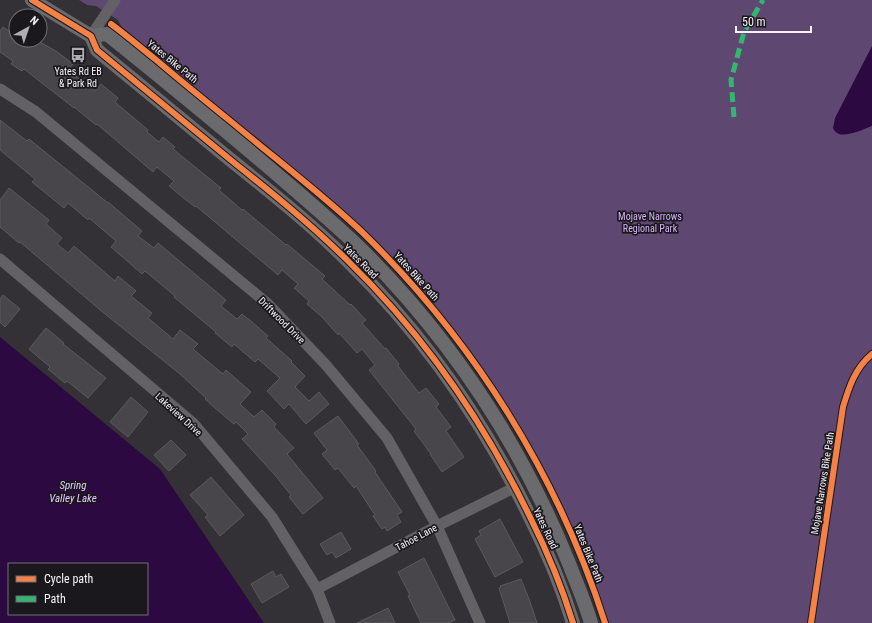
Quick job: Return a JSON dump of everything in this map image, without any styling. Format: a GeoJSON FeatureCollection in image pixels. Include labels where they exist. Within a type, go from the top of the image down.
{"type":"FeatureCollection","features":[{"type":"Feature","properties":{"kind":"main road"},"geometry":{"type":"LineString","coordinates":[[32,0],[91,36]]}},
{"type":"Feature","properties":{"kind":"main road","name":"Yates Road"},"geometry":{"type":"LineString","coordinates":[[573,623],[547,551],[516,487],[483,429],[454,386],[407,324],[348,261],[299,216],[96,50],[91,36],[107,34],[226,131],[342,231],[378,267],[422,315],[469,376],[523,464],[555,530],[586,606],[591,623]]}},
{"type":"Feature","properties":{"kind":"street"},"geometry":{"type":"LineString","coordinates":[[91,36],[114,0]]}},
{"type":"Feature","properties":{"kind":"street","name":"Driftwood Drive"},"geometry":{"type":"LineString","coordinates":[[0,89],[36,112],[268,304],[326,366],[387,438],[437,526],[480,623]]}},
{"type":"Feature","properties":{"kind":"street","name":"Lakeview Drive"},"geometry":{"type":"LineString","coordinates":[[0,259],[194,424],[272,517],[317,589],[330,623]]}},
{"type":"Feature","properties":{"kind":"street","name":"Tahoe Lane"},"geometry":{"type":"LineString","coordinates":[[317,589],[437,526],[516,487]]}},
{"type":"Feature","properties":{"kind":"green space","name":"Mojave Narrows Regional Park"},"geometry":{"type":"Polygon","coordinates":[[[79,0],[872,0],[872,623],[607,623],[593,581],[576,540],[538,460],[493,384],[467,348],[418,286],[393,259],[339,208],[121,26],[118,20],[96,6],[87,5],[79,0]]]}},
{"type":"Feature","properties":{"kind":"water"},"geometry":{"type":"Polygon","coordinates":[[[872,46],[872,126],[849,134],[837,133],[833,128],[835,118],[872,46]]]}},
{"type":"Feature","properties":{"kind":"water","name":"Spring Valley Lake"},"geometry":{"type":"Polygon","coordinates":[[[0,337],[160,469],[264,623],[0,623],[0,337]]]}},
{"type":"Feature","properties":{"kind":"building"},"geometry":{"type":"Polygon","coordinates":[[[3,27],[8,30],[8,48],[48,48],[48,47],[73,64],[68,70],[95,91],[101,84],[118,98],[115,102],[148,130],[147,132],[159,142],[163,137],[175,147],[173,149],[221,188],[219,190],[242,210],[243,209],[325,276],[322,279],[350,305],[351,304],[366,320],[362,323],[385,349],[386,348],[419,393],[426,388],[439,404],[436,407],[451,427],[446,431],[464,457],[442,472],[414,431],[416,429],[369,370],[375,365],[362,349],[357,353],[339,333],[338,335],[322,317],[307,304],[309,301],[294,288],[298,284],[282,270],[278,275],[196,206],[195,207],[169,186],[174,181],[157,167],[153,172],[97,124],[96,125],[24,69],[22,71],[11,64],[13,61],[0,52],[0,31],[3,27]]]}},
{"type":"Feature","properties":{"kind":"building"},"geometry":{"type":"Polygon","coordinates":[[[0,120],[27,141],[29,139],[108,202],[142,231],[138,236],[154,248],[158,243],[226,300],[221,306],[237,319],[242,314],[252,322],[268,336],[266,338],[292,361],[291,362],[305,376],[295,387],[309,401],[319,392],[329,404],[306,424],[289,404],[284,409],[267,391],[280,378],[258,359],[255,362],[234,344],[232,347],[145,271],[142,274],[111,247],[116,241],[89,218],[88,220],[68,203],[64,208],[32,182],[35,179],[0,150],[0,120]]]}},
{"type":"Feature","properties":{"kind":"building"},"geometry":{"type":"Polygon","coordinates":[[[9,188],[49,220],[46,224],[62,238],[57,244],[68,253],[74,246],[115,281],[118,276],[136,291],[131,296],[152,313],[148,318],[173,339],[180,330],[198,344],[193,349],[223,374],[226,370],[251,392],[240,404],[254,417],[262,410],[276,424],[274,427],[294,448],[287,454],[323,498],[303,514],[289,497],[291,495],[274,474],[242,439],[248,434],[236,422],[234,424],[205,399],[206,398],[180,374],[0,227],[0,200],[9,188]]]}},
{"type":"Feature","properties":{"kind":"building"},"geometry":{"type":"Polygon","coordinates":[[[3,295],[20,309],[5,327],[0,322],[0,299],[3,295]]]}},
{"type":"Feature","properties":{"kind":"building"},"geometry":{"type":"Polygon","coordinates":[[[46,328],[64,343],[63,344],[106,378],[88,398],[67,381],[65,383],[48,369],[50,367],[29,349],[46,328]]]}},
{"type":"Feature","properties":{"kind":"building"},"geometry":{"type":"Polygon","coordinates":[[[131,397],[148,412],[128,437],[110,422],[131,397]]]}},
{"type":"Feature","properties":{"kind":"building"},"geometry":{"type":"Polygon","coordinates":[[[338,416],[359,444],[357,445],[376,471],[375,472],[402,512],[397,515],[401,522],[387,531],[385,527],[382,529],[373,516],[375,515],[356,486],[354,488],[338,468],[335,470],[322,454],[327,450],[314,433],[338,416]]]}},
{"type":"Feature","properties":{"kind":"building"},"geometry":{"type":"Polygon","coordinates":[[[171,440],[186,455],[169,471],[154,455],[171,440]]]}},
{"type":"Feature","properties":{"kind":"building"},"geometry":{"type":"Polygon","coordinates":[[[211,477],[244,515],[220,536],[205,517],[208,515],[190,495],[211,477]]]}},
{"type":"Feature","properties":{"kind":"building"},"geometry":{"type":"Polygon","coordinates":[[[500,519],[523,562],[495,577],[475,539],[481,535],[479,531],[500,519]]]}},
{"type":"Feature","properties":{"kind":"building"},"geometry":{"type":"Polygon","coordinates":[[[341,532],[351,549],[336,558],[332,552],[327,555],[320,544],[341,532]]]}},
{"type":"Feature","properties":{"kind":"building"},"geometry":{"type":"Polygon","coordinates":[[[424,558],[455,620],[449,623],[421,623],[408,596],[410,595],[398,572],[424,558]]]}},
{"type":"Feature","properties":{"kind":"building"},"geometry":{"type":"Polygon","coordinates":[[[273,571],[276,577],[281,574],[289,587],[262,603],[251,584],[273,571]]]}},
{"type":"Feature","properties":{"kind":"building"},"geometry":{"type":"Polygon","coordinates":[[[521,579],[537,623],[510,623],[499,588],[501,587],[500,586],[521,579]]]}},
{"type":"Feature","properties":{"kind":"building"},"geometry":{"type":"Polygon","coordinates":[[[388,608],[395,623],[357,623],[388,608]]]}},
{"type":"Feature","properties":{"kind":"marked path"},"geometry":{"type":"LineString","coordinates":[[734,117],[731,80],[744,32],[763,0]]}},
{"type":"Feature","properties":{"kind":"cycle path"},"geometry":{"type":"LineString","coordinates":[[32,0],[91,36],[97,50],[277,197],[348,261],[376,289],[427,349],[450,381],[493,447],[542,543],[559,583],[573,623]]}},
{"type":"Feature","properties":{"kind":"cycle path","name":"Yates Bike Path"},"geometry":{"type":"LineString","coordinates":[[111,24],[347,218],[402,274],[440,318],[475,364],[508,412],[537,463],[563,515],[586,568],[605,623]]}},
{"type":"Feature","properties":{"kind":"cycle path","name":"Mojave Narrows Bike Path"},"geometry":{"type":"LineString","coordinates":[[811,623],[843,407],[850,385],[857,372],[861,365],[872,354]]}},
{"type":"Feature","properties":{"kind":"place","name":"Yates Rd EB & Park Rd"},"geometry":{"type":"Point","coordinates":[78,55]}}]}
